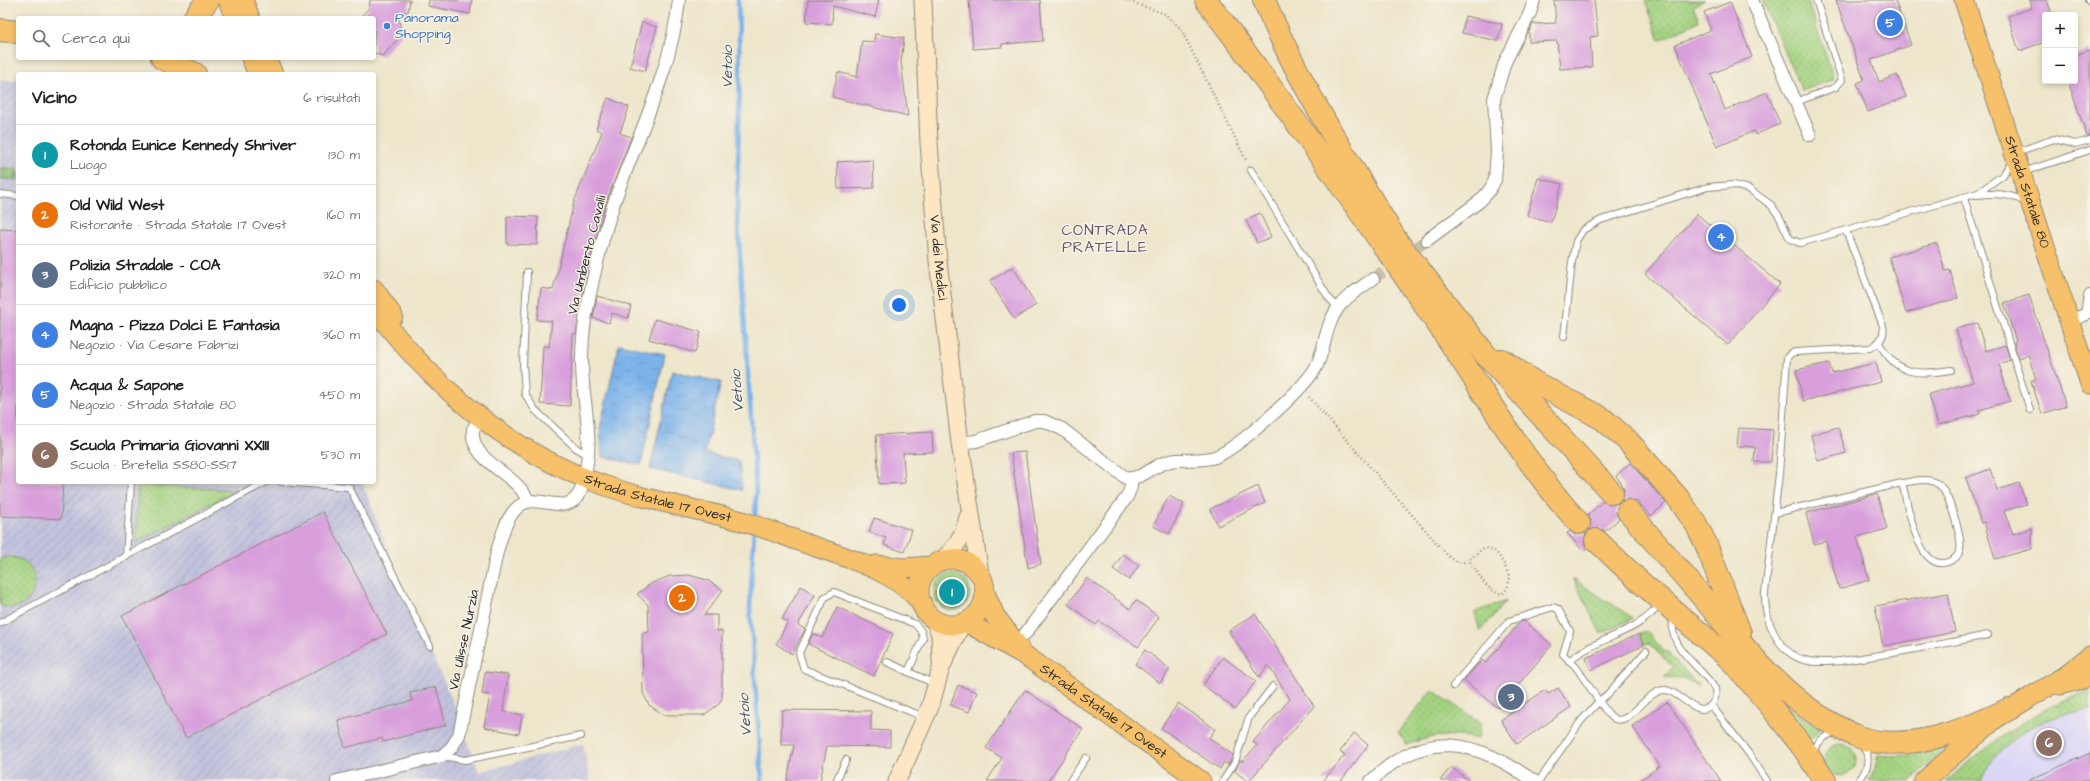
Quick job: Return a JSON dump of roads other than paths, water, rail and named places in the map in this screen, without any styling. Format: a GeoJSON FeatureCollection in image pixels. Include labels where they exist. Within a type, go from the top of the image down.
{"type":"FeatureCollection","features":[{"type":"Feature","properties":{"kind":"highway"},"geometry":{"type":"LineString","coordinates":[[196,16],[208,0]]}},
{"type":"Feature","properties":{"kind":"highway"},"geometry":{"type":"LineString","coordinates":[[1206,0],[1388,241],[1453,314],[1482,344],[1516,370],[1552,392],[1603,419],[1628,441],[1681,502],[1696,524],[1712,558],[1743,639],[1754,659]]}},
{"type":"Feature","properties":{"kind":"highway"},"geometry":{"type":"LineString","coordinates":[[1222,0],[1388,241]]}},
{"type":"Feature","properties":{"kind":"highway"},"geometry":{"type":"LineString","coordinates":[[1264,0],[1275,26],[1311,97],[1388,241],[1437,324],[1526,459],[1579,523]]}},
{"type":"Feature","properties":{"kind":"highway"},"geometry":{"type":"LineString","coordinates":[[0,30],[16,32]]}},
{"type":"Feature","properties":{"kind":"highway"},"geometry":{"type":"LineString","coordinates":[[166,60],[191,72]]}},
{"type":"Feature","properties":{"kind":"highway"},"geometry":{"type":"LineString","coordinates":[[1453,314],[1485,354],[1612,493]]}},
{"type":"Feature","properties":{"kind":"highway"},"geometry":{"type":"LineString","coordinates":[[1628,511],[1754,659],[1774,680],[1798,701],[1851,734],[1878,742],[1916,742],[1964,728],[2009,709]]}},
{"type":"Feature","properties":{"kind":"highway"},"geometry":{"type":"LineString","coordinates":[[1596,540],[1744,674],[1812,760],[1825,781]]}},
{"type":"Feature","properties":{"kind":"main road"},"geometry":{"type":"LineString","coordinates":[[228,0],[234,16]]}},
{"type":"Feature","properties":{"kind":"main road"},"geometry":{"type":"LineString","coordinates":[[243,0],[249,16]]}},
{"type":"Feature","properties":{"kind":"main road","name":"Strada Statale 80"},"geometry":{"type":"LineString","coordinates":[[1964,0],[2014,153],[2017,180],[2031,206],[2090,384]]}},
{"type":"Feature","properties":{"kind":"main road"},"geometry":{"type":"LineString","coordinates":[[252,60],[257,72]]}},
{"type":"Feature","properties":{"kind":"main road"},"geometry":{"type":"LineString","coordinates":[[267,60],[272,72]]}},
{"type":"Feature","properties":{"kind":"main road","name":"Strada Statale 17 Ovest"},"geometry":{"type":"LineString","coordinates":[[376,292],[416,347],[474,412]]}},
{"type":"Feature","properties":{"kind":"main road","name":"Strada Statale 17 Ovest"},"geometry":{"type":"LineString","coordinates":[[376,310],[410,353],[474,412],[521,445],[584,478],[618,490],[737,520],[862,562],[900,582],[922,603]]}},
{"type":"Feature","properties":{"kind":"main road"},"geometry":{"type":"LineString","coordinates":[[953,559],[962,560],[974,567],[980,574],[985,593],[980,608],[972,617],[964,622],[948,624],[934,618],[928,613],[922,603],[920,595],[921,582],[926,571],[936,564],[953,559]]}},
{"type":"Feature","properties":{"kind":"main road","name":"Strada Statale 17 Ovest"},"geometry":{"type":"LineString","coordinates":[[862,562],[903,568],[936,564]]}},
{"type":"Feature","properties":{"kind":"main road","name":"Strada Statale 17 Ovest"},"geometry":{"type":"LineString","coordinates":[[985,593],[999,622],[1026,656]]}},
{"type":"Feature","properties":{"kind":"main road","name":"Strada Statale 17 Ovest"},"geometry":{"type":"LineString","coordinates":[[964,622],[1026,656],[1201,781]]}},
{"type":"Feature","properties":{"kind":"main road"},"geometry":{"type":"LineString","coordinates":[[1924,781],[1984,728],[2009,709],[2063,676],[2090,656]]}},
{"type":"Feature","properties":{"kind":"main road"},"geometry":{"type":"LineString","coordinates":[[2037,693],[2074,680],[2090,677]]}},
{"type":"Feature","properties":{"kind":"street","name":"Via Umberto Cavalli"},"geometry":{"type":"LineString","coordinates":[[584,478],[588,456],[582,355],[587,313],[610,215],[670,51],[679,0]]}},
{"type":"Feature","properties":{"kind":"street","name":"Via dei Medici"},"geometry":{"type":"LineString","coordinates":[[923,0],[930,143],[938,261],[969,513],[980,574]]}},
{"type":"Feature","properties":{"kind":"street"},"geometry":{"type":"LineString","coordinates":[[1427,240],[1480,201],[1489,191],[1495,180],[1497,151],[1494,99],[1505,62],[1530,13],[1534,0]]}},
{"type":"Feature","properties":{"kind":"street"},"geometry":{"type":"LineString","coordinates":[[1752,0],[1810,135]]}},
{"type":"Feature","properties":{"kind":"street"},"geometry":{"type":"LineString","coordinates":[[960,444],[976,441],[1035,421],[1044,421],[1062,429],[1121,476],[1131,478],[1141,476],[1169,461],[1205,460],[1228,451],[1246,438],[1311,376],[1317,365],[1338,308],[1349,296],[1373,280]]}},
{"type":"Feature","properties":{"kind":"street"},"geometry":{"type":"LineString","coordinates":[[2069,321],[2088,315],[2090,296]]}},
{"type":"Feature","properties":{"kind":"street"},"geometry":{"type":"LineString","coordinates":[[474,412],[473,429],[476,444],[490,464],[518,484],[523,490],[528,501],[536,500],[560,505],[568,504],[575,499],[581,491],[584,478]]}},
{"type":"Feature","properties":{"kind":"street"},"geometry":{"type":"LineString","coordinates":[[1025,634],[1127,497],[1131,488],[1131,478]]}},
{"type":"Feature","properties":{"kind":"street","name":"Via Ulisse Nurzia"},"geometry":{"type":"LineString","coordinates":[[442,756],[452,747],[459,735],[498,552],[504,531],[514,511],[528,501]]}},
{"type":"Feature","properties":{"kind":"street","name":"Via dei Medici"},"geometry":{"type":"LineString","coordinates":[[936,564],[959,542],[969,513]]}},
{"type":"Feature","properties":{"kind":"street"},"geometry":{"type":"LineString","coordinates":[[934,618],[940,634],[941,668]]}},
{"type":"Feature","properties":{"kind":"street"},"geometry":{"type":"LineString","coordinates":[[897,781],[925,718],[941,668],[964,622]]}},
{"type":"Feature","properties":{"kind":"street"},"geometry":{"type":"LineString","coordinates":[[1371,781],[1392,763],[1411,752],[1429,747],[1449,745],[1472,748],[1489,754],[1534,781]]}},
{"type":"Feature","properties":{"kind":"street"},"geometry":{"type":"LineString","coordinates":[[337,781],[442,756]]}},
{"type":"Feature","properties":{"kind":"lane"},"geometry":{"type":"LineString","coordinates":[[1796,102],[1836,87],[1842,80],[1816,0]]}},
{"type":"Feature","properties":{"kind":"lane"},"geometry":{"type":"LineString","coordinates":[[1564,337],[1572,262],[1576,241],[1583,230],[1606,218],[1708,187],[1733,185],[1749,189],[1771,205],[1779,216],[1788,237],[1793,242],[1805,243],[1978,193],[1998,180],[2010,167],[2014,153],[2054,139],[2077,144],[2090,140]]}},
{"type":"Feature","properties":{"kind":"lane"},"geometry":{"type":"LineString","coordinates":[[2002,194],[2017,180],[2090,150]]}},
{"type":"Feature","properties":{"kind":"lane"},"geometry":{"type":"LineString","coordinates":[[1251,170],[1328,297],[1338,308]]}},
{"type":"Feature","properties":{"kind":"lane"},"geometry":{"type":"LineString","coordinates":[[1998,180],[2017,180]]}},
{"type":"Feature","properties":{"kind":"lane"},"geometry":{"type":"LineString","coordinates":[[0,194],[16,196]]}},
{"type":"Feature","properties":{"kind":"lane"},"geometry":{"type":"LineString","coordinates":[[1966,197],[2002,194],[2017,197],[2031,206]]}},
{"type":"Feature","properties":{"kind":"lane"},"geometry":{"type":"LineString","coordinates":[[1966,197],[2030,410]]}},
{"type":"Feature","properties":{"kind":"lane"},"geometry":{"type":"LineString","coordinates":[[1846,231],[1883,326],[1883,334],[1879,343],[1866,348],[1795,352],[1788,356],[1786,361],[1775,513],[1765,607],[1769,622],[1776,636],[1787,650],[1795,656],[1813,661],[1840,661],[1988,635]]}},
{"type":"Feature","properties":{"kind":"lane"},"geometry":{"type":"LineString","coordinates":[[527,272],[523,365],[525,394],[535,410],[576,448],[588,456]]}},
{"type":"Feature","properties":{"kind":"lane"},"geometry":{"type":"LineString","coordinates":[[1879,343],[1887,358],[1910,371],[1930,373],[1951,370]]}},
{"type":"Feature","properties":{"kind":"lane"},"geometry":{"type":"LineString","coordinates":[[1775,513],[1902,483],[1922,480],[1932,481],[1939,484],[1944,490],[1960,542],[1959,552],[1953,560],[1942,564],[1934,563],[1924,553],[1918,542],[1902,483]]}},
{"type":"Feature","properties":{"kind":"lane"},"geometry":{"type":"LineString","coordinates":[[126,557],[131,484]]}},
{"type":"Feature","properties":{"kind":"lane"},"geometry":{"type":"LineString","coordinates":[[0,623],[262,484]]}},
{"type":"Feature","properties":{"kind":"lane"},"geometry":{"type":"LineString","coordinates":[[309,484],[349,487],[430,646]]}},
{"type":"Feature","properties":{"kind":"lane"},"geometry":{"type":"LineString","coordinates":[[908,672],[923,638],[921,631],[915,624],[834,592],[825,596],[799,653],[804,669],[925,718]]}},
{"type":"Feature","properties":{"kind":"lane"},"geometry":{"type":"LineString","coordinates":[[1453,686],[1509,621],[1552,607],[1558,609],[1570,631],[1570,636],[1563,653],[1610,716],[1620,720],[1625,719],[1653,694],[1660,691],[1671,692],[1698,708],[1705,708],[1711,705],[1716,696],[1715,689],[1676,640],[1670,607],[1654,612],[1643,621],[1582,651],[1569,661]]}},
{"type":"Feature","properties":{"kind":"lane"},"geometry":{"type":"LineString","coordinates":[[1539,781],[1581,720],[1610,692],[1646,651]]}},
{"type":"Feature","properties":{"kind":"lane"},"geometry":{"type":"LineString","coordinates":[[887,662],[936,685]]}},
{"type":"Feature","properties":{"kind":"lane"},"geometry":{"type":"LineString","coordinates":[[1223,781],[1235,762],[1249,717],[1273,686]]}},
{"type":"Feature","properties":{"kind":"lane"},"geometry":{"type":"LineString","coordinates":[[1711,705],[1749,754],[1767,781]]}},
{"type":"Feature","properties":{"kind":"lane"},"geometry":{"type":"LineString","coordinates":[[1812,760],[1815,749],[1824,738],[1837,732],[1851,734],[1866,749],[1868,757],[1864,774],[1858,781]]}},
{"type":"Feature","properties":{"kind":"lane"},"geometry":{"type":"LineString","coordinates":[[442,756],[465,760],[581,736]]}},
{"type":"Feature","properties":{"kind":"lane"},"geometry":{"type":"LineString","coordinates":[[1070,781],[1086,758]]}},
{"type":"Feature","properties":{"kind":"lane"},"geometry":{"type":"LineString","coordinates":[[836,781],[846,760]]}},
{"type":"Feature","properties":{"kind":"water"},"geometry":{"type":"Polygon","coordinates":[[[619,344],[665,354],[641,465],[602,457],[600,428],[619,344]]]}},
{"type":"Feature","properties":{"kind":"water"},"geometry":{"type":"Polygon","coordinates":[[[672,371],[721,382],[705,453],[739,461],[742,490],[650,469],[672,371]]]}},
{"type":"Feature","properties":{"kind":"waterway","name":"Vetoio"},"geometry":{"type":"LineString","coordinates":[[738,0],[740,71],[737,210],[756,492],[755,520]]}},
{"type":"Feature","properties":{"kind":"waterway","name":"Vetoio"},"geometry":{"type":"LineString","coordinates":[[754,529],[750,608],[762,781]]}},
{"type":"Feature","properties":{"kind":"tunnel"},"geometry":{"type":"LineString","coordinates":[[1373,279],[1427,240]]}},
{"type":"Feature","properties":{"kind":"place","name":"Acqua & Sapone"},"geometry":{"type":"Point","coordinates":[1890,23]}},
{"type":"Feature","properties":{"kind":"place","name":"Panorama Shopping"},"geometry":{"type":"Point","coordinates":[387,26]}},
{"type":"Feature","properties":{"kind":"place","name":"Magna - Pizza Dolci E Fantasia"},"geometry":{"type":"Point","coordinates":[1721,237]}},
{"type":"Feature","properties":{"kind":"place","name":"Rotonda Eunice Kennedy Shriver"},"geometry":{"type":"Point","coordinates":[952,592]}},
{"type":"Feature","properties":{"kind":"place","name":"Old Wild West"},"geometry":{"type":"Point","coordinates":[682,598]}},
{"type":"Feature","properties":{"kind":"place","name":"Polizia Stradale - COA"},"geometry":{"type":"Point","coordinates":[1511,697]}},
{"type":"Feature","properties":{"kind":"place","name":"Scuola Primaria Giovanni XXIII"},"geometry":{"type":"Point","coordinates":[2049,743]}},
{"type":"Feature","properties":{"kind":"district","name":"CONTRADA PRATELLE"},"geometry":{"type":"Point","coordinates":[1105,238]}}]}
